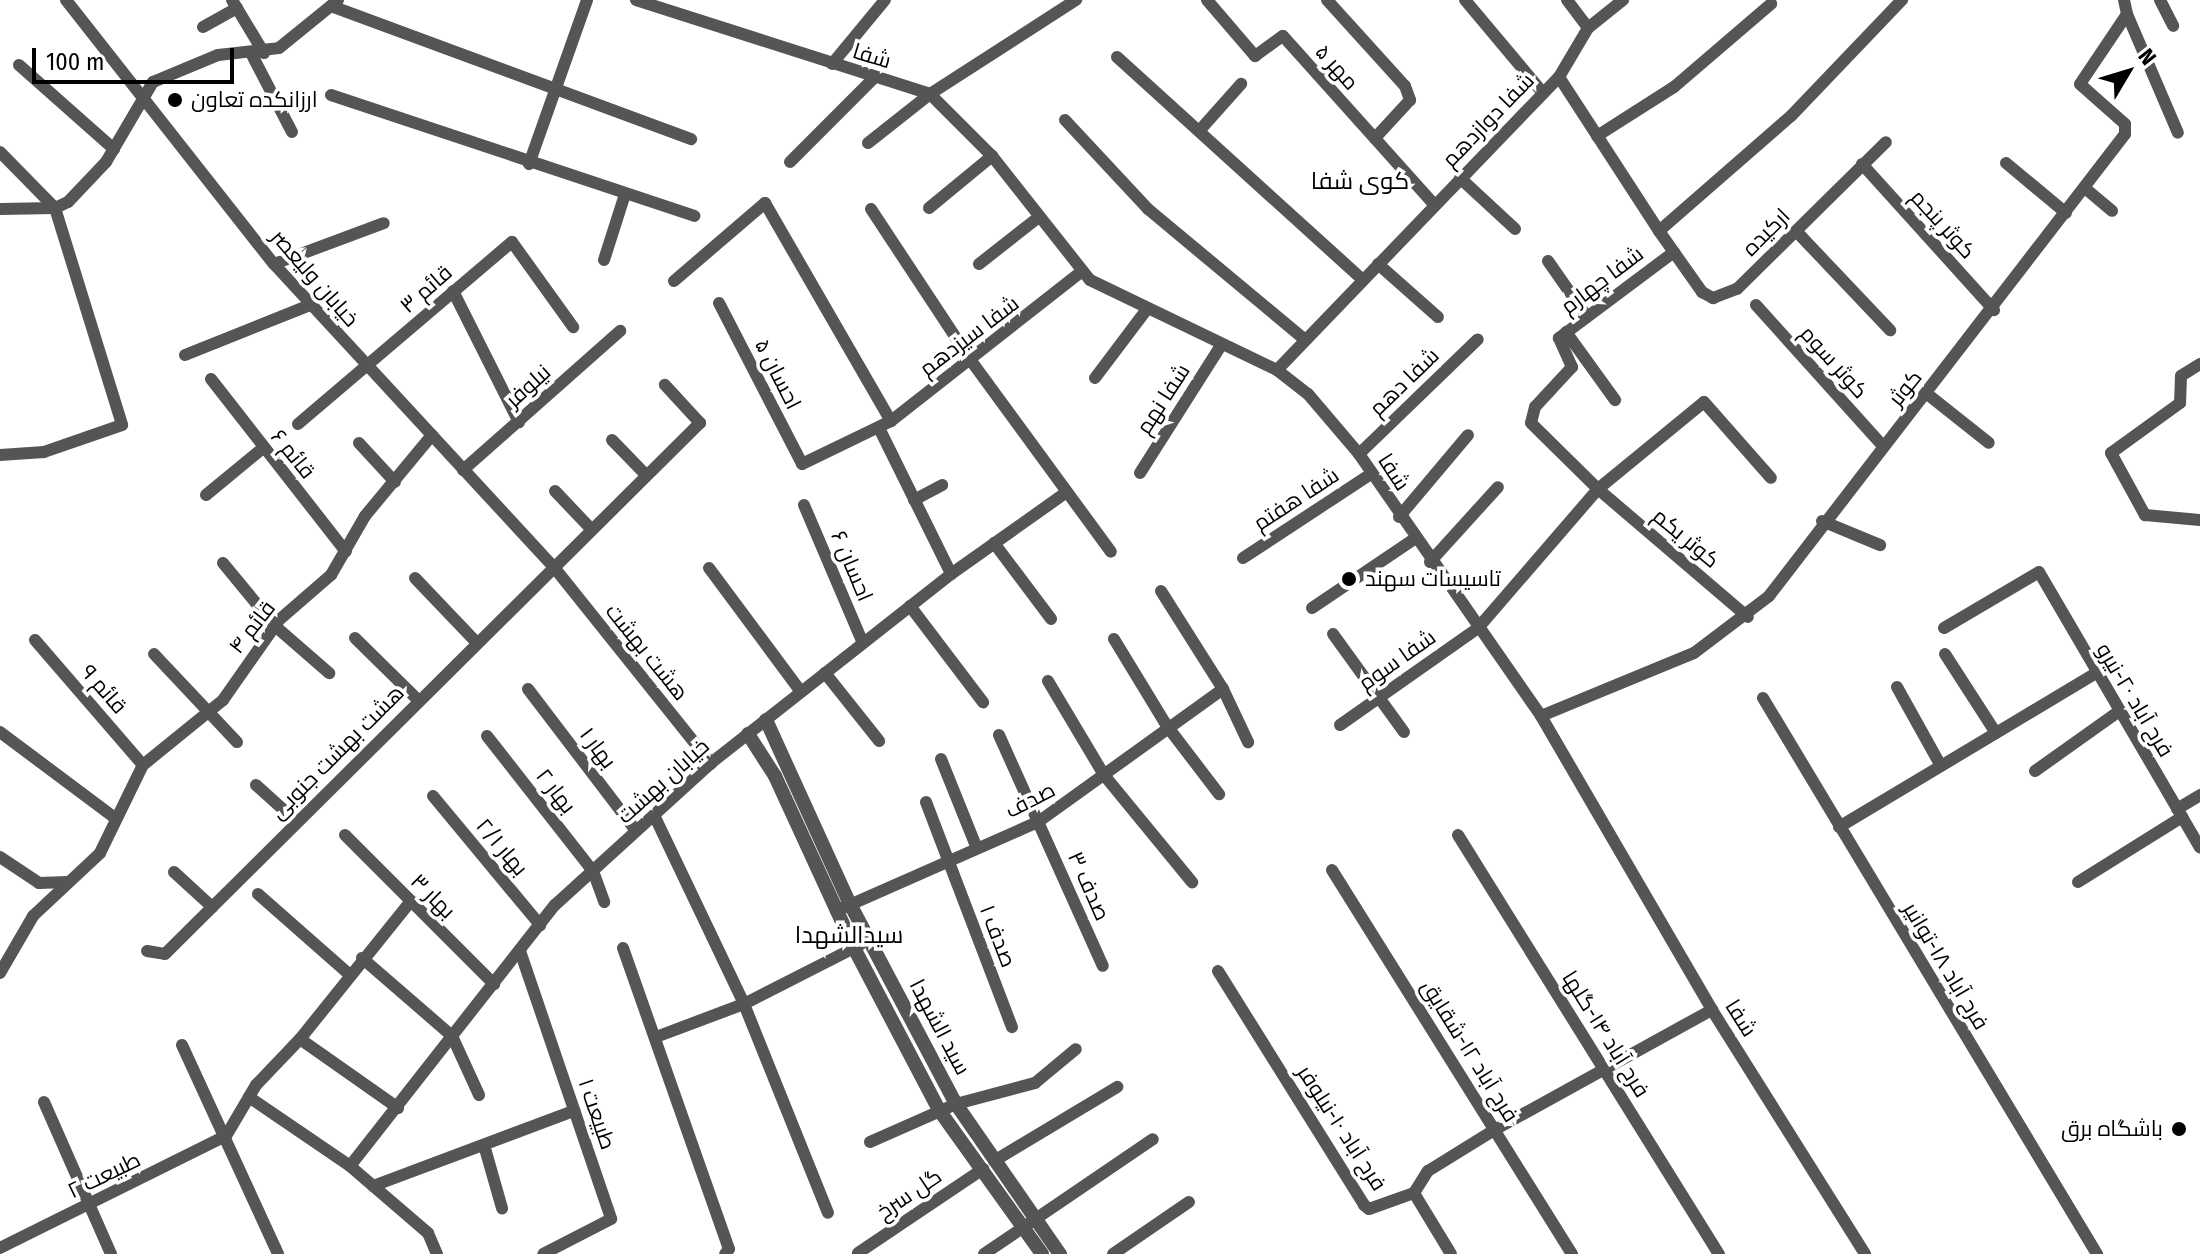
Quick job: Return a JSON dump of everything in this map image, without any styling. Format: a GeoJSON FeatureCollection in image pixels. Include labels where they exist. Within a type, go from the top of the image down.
{"type":"FeatureCollection","features":[{"type":"Feature","properties":{"kind":"street","name":"خیابان ولیعصر"},"geometry":{"type":"LineString","coordinates":[[66,0],[274,264],[553,566]]}},
{"type":"Feature","properties":{"kind":"street"},"geometry":{"type":"LineString","coordinates":[[529,164],[587,0]]}},
{"type":"Feature","properties":{"kind":"street","name":"شفا"},"geometry":{"type":"LineString","coordinates":[[636,0],[930,94],[992,156],[1081,272],[1220,347],[1277,370],[1308,394],[1359,454],[1413,540],[1541,716],[1712,1010],[1865,1254]]}},
{"type":"Feature","properties":{"kind":"street"},"geometry":{"type":"LineString","coordinates":[[832,64],[885,0]]}},
{"type":"Feature","properties":{"kind":"street"},"geometry":{"type":"LineString","coordinates":[[868,143],[930,94],[1076,0]]}},
{"type":"Feature","properties":{"kind":"street","name":"مهر ۵"},"geometry":{"type":"LineString","coordinates":[[1207,0],[1255,56],[1283,36],[1434,204]]}},
{"type":"Feature","properties":{"kind":"street"},"geometry":{"type":"LineString","coordinates":[[1327,0],[1405,86],[1410,100],[1375,138]]}},
{"type":"Feature","properties":{"kind":"street"},"geometry":{"type":"LineString","coordinates":[[1465,0],[1543,93]]}},
{"type":"Feature","properties":{"kind":"street"},"geometry":{"type":"LineString","coordinates":[[1567,0],[1588,28]]}},
{"type":"Feature","properties":{"kind":"street","name":"شفا دوازدهم"},"geometry":{"type":"LineString","coordinates":[[1277,370],[1559,77],[1588,28],[1623,0]]}},
{"type":"Feature","properties":{"kind":"street"},"geometry":{"type":"LineString","coordinates":[[1659,231],[1791,116],[1902,0]]}},
{"type":"Feature","properties":{"kind":"street"},"geometry":{"type":"LineString","coordinates":[[2124,0],[2127,14],[2178,133]]}},
{"type":"Feature","properties":{"kind":"street"},"geometry":{"type":"LineString","coordinates":[[2160,0],[2173,26]]}},
{"type":"Feature","properties":{"kind":"street"},"geometry":{"type":"LineString","coordinates":[[0,209],[55,208],[78,195],[114,149],[153,82],[191,63],[279,48],[334,3],[554,92],[691,139]]}},
{"type":"Feature","properties":{"kind":"street"},"geometry":{"type":"LineString","coordinates":[[203,27],[235,4],[292,132]]}},
{"type":"Feature","properties":{"kind":"street"},"geometry":{"type":"LineString","coordinates":[[1597,136],[1674,87],[1771,4]]}},
{"type":"Feature","properties":{"kind":"street","name":"کوثر"},"geometry":{"type":"LineString","coordinates":[[1541,716],[1694,653],[1748,617],[1769,596],[1822,521],[1994,310],[2086,189],[2127,127],[2082,88],[2081,78],[2127,14]]}},
{"type":"Feature","properties":{"kind":"street"},"geometry":{"type":"LineString","coordinates":[[1117,57],[1362,279]]}},
{"type":"Feature","properties":{"kind":"street"},"geometry":{"type":"LineString","coordinates":[[19,65],[114,149]]}},
{"type":"Feature","properties":{"kind":"street"},"geometry":{"type":"LineString","coordinates":[[1559,77],[1674,252]]}},
{"type":"Feature","properties":{"kind":"street"},"geometry":{"type":"LineString","coordinates":[[790,162],[874,78]]}},
{"type":"Feature","properties":{"kind":"street"},"geometry":{"type":"LineString","coordinates":[[1200,130],[1241,84]]}},
{"type":"Feature","properties":{"kind":"street"},"geometry":{"type":"LineString","coordinates":[[331,95],[529,164],[694,216]]}},
{"type":"Feature","properties":{"kind":"street"},"geometry":{"type":"LineString","coordinates":[[1065,120],[1148,209],[1304,339]]}},
{"type":"Feature","properties":{"kind":"street","name":"ارکیده"},"geometry":{"type":"LineString","coordinates":[[1674,252],[1702,292],[1725,297],[1886,142]]}},
{"type":"Feature","properties":{"kind":"street"},"geometry":{"type":"LineString","coordinates":[[0,152],[55,208],[122,425],[44,452],[0,455]]}},
{"type":"Feature","properties":{"kind":"street"},"geometry":{"type":"LineString","coordinates":[[929,208],[992,156]]}},
{"type":"Feature","properties":{"kind":"street"},"geometry":{"type":"LineString","coordinates":[[2006,163],[2066,213]]}},
{"type":"Feature","properties":{"kind":"street","name":"کوثر پنجم"},"geometry":{"type":"LineString","coordinates":[[1862,164],[1994,310]]}},
{"type":"Feature","properties":{"kind":"street"},"geometry":{"type":"LineString","coordinates":[[1460,178],[1515,229]]}},
{"type":"Feature","properties":{"kind":"street"},"geometry":{"type":"LineString","coordinates":[[2086,189],[2112,211]]}},
{"type":"Feature","properties":{"kind":"street"},"geometry":{"type":"LineString","coordinates":[[604,260],[625,194]]}},
{"type":"Feature","properties":{"kind":"street"},"geometry":{"type":"LineString","coordinates":[[674,281],[765,203],[891,421]]}},
{"type":"Feature","properties":{"kind":"street"},"geometry":{"type":"LineString","coordinates":[[871,209],[972,362],[1111,552]]}},
{"type":"Feature","properties":{"kind":"street"},"geometry":{"type":"LineString","coordinates":[[979,264],[1039,217]]}},
{"type":"Feature","properties":{"kind":"street"},"geometry":{"type":"LineString","coordinates":[[274,264],[384,223]]}},
{"type":"Feature","properties":{"kind":"street"},"geometry":{"type":"LineString","coordinates":[[1796,231],[1890,330]]}},
{"type":"Feature","properties":{"kind":"street","name":"قائم ۳"},"geometry":{"type":"LineString","coordinates":[[298,424],[512,242],[573,327]]}},
{"type":"Feature","properties":{"kind":"street","name":"شفا چهارم"},"geometry":{"type":"LineString","coordinates":[[1598,489],[1531,423],[1535,407],[1572,367],[1559,342],[1566,332],[1674,252]]}},
{"type":"Feature","properties":{"kind":"street"},"geometry":{"type":"LineString","coordinates":[[1548,261],[1587,317]]}},
{"type":"Feature","properties":{"kind":"street"},"geometry":{"type":"LineString","coordinates":[[1378,264],[1438,317]]}},
{"type":"Feature","properties":{"kind":"street","name":"شفا سیزدهم"},"geometry":{"type":"LineString","coordinates":[[802,464],[891,421],[972,362],[1081,272]]}},
{"type":"Feature","properties":{"kind":"street"},"geometry":{"type":"LineString","coordinates":[[453,291],[519,422]]}},
{"type":"Feature","properties":{"kind":"street","name":"احسان ۵"},"geometry":{"type":"LineString","coordinates":[[719,303],[802,464]]}},
{"type":"Feature","properties":{"kind":"street"},"geometry":{"type":"LineString","coordinates":[[185,355],[310,305]]}},
{"type":"Feature","properties":{"kind":"street","name":"کوثر سوم"},"geometry":{"type":"LineString","coordinates":[[1756,305],[1883,446]]}},
{"type":"Feature","properties":{"kind":"street"},"geometry":{"type":"LineString","coordinates":[[1095,378],[1147,309]]}},
{"type":"Feature","properties":{"kind":"street","name":"نیلوفر"},"geometry":{"type":"LineString","coordinates":[[463,470],[620,331]]}},
{"type":"Feature","properties":{"kind":"street"},"geometry":{"type":"LineString","coordinates":[[1566,332],[1615,400]]}},
{"type":"Feature","properties":{"kind":"street","name":"شفا دهم"},"geometry":{"type":"LineString","coordinates":[[1359,454],[1478,339]]}},
{"type":"Feature","properties":{"kind":"street","name":"شفا نهم"},"geometry":{"type":"LineString","coordinates":[[1140,473],[1220,347]]}},
{"type":"Feature","properties":{"kind":"street"},"geometry":{"type":"LineString","coordinates":[[2200,364],[2181,376],[2180,403],[2111,453],[2145,515],[2200,520]]}},
{"type":"Feature","properties":{"kind":"street","name":"قائم ۶"},"geometry":{"type":"LineString","coordinates":[[211,379],[346,552]]}},
{"type":"Feature","properties":{"kind":"street","name":"هشت بهشت جنوبی"},"geometry":{"type":"LineString","coordinates":[[147,951],[165,954],[700,423],[665,385]]}},
{"type":"Feature","properties":{"kind":"street"},"geometry":{"type":"LineString","coordinates":[[1926,393],[1989,443]]}},
{"type":"Feature","properties":{"kind":"street"},"geometry":{"type":"LineString","coordinates":[[1478,628],[1598,489],[1704,402],[1771,478]]}},
{"type":"Feature","properties":{"kind":"street"},"geometry":{"type":"LineString","coordinates":[[879,428],[951,574]]}},
{"type":"Feature","properties":{"kind":"street","name":"قائم ۴"},"geometry":{"type":"LineString","coordinates":[[0,973],[33,916],[71,881],[105,841],[143,765],[232,689],[275,626],[331,575],[365,516],[432,435]]}},
{"type":"Feature","properties":{"kind":"street"},"geometry":{"type":"LineString","coordinates":[[1399,517],[1468,435]]}},
{"type":"Feature","properties":{"kind":"street"},"geometry":{"type":"LineString","coordinates":[[612,440],[646,475]]}},
{"type":"Feature","properties":{"kind":"street"},"geometry":{"type":"LineString","coordinates":[[359,443],[395,482]]}},
{"type":"Feature","properties":{"kind":"street"},"geometry":{"type":"LineString","coordinates":[[206,495],[263,448]]}},
{"type":"Feature","properties":{"kind":"street","name":"شفا هفتم"},"geometry":{"type":"LineString","coordinates":[[1243,558],[1371,474]]}},
{"type":"Feature","properties":{"kind":"street"},"geometry":{"type":"LineString","coordinates":[[914,500],[942,485]]}},
{"type":"Feature","properties":{"kind":"street"},"geometry":{"type":"LineString","coordinates":[[1430,562],[1498,487]]}},
{"type":"Feature","properties":{"kind":"street","name":"کوثر یکم"},"geometry":{"type":"LineString","coordinates":[[1598,489],[1748,617]]}},
{"type":"Feature","properties":{"kind":"street"},"geometry":{"type":"LineString","coordinates":[[555,491],[591,529]]}},
{"type":"Feature","properties":{"kind":"street","name":"خیابان بهشت"},"geometry":{"type":"LineString","coordinates":[[350,1166],[540,925],[593,871],[711,763],[951,574],[1067,492]]}},
{"type":"Feature","properties":{"kind":"street","name":"احسان ۶"},"geometry":{"type":"LineString","coordinates":[[804,505],[863,643]]}},
{"type":"Feature","properties":{"kind":"street"},"geometry":{"type":"LineString","coordinates":[[1822,521],[1880,545]]}},
{"type":"Feature","properties":{"kind":"street"},"geometry":{"type":"LineString","coordinates":[[1312,608],[1413,540]]}},
{"type":"Feature","properties":{"kind":"street"},"geometry":{"type":"LineString","coordinates":[[994,543],[1051,619]]}},
{"type":"Feature","properties":{"kind":"street"},"geometry":{"type":"LineString","coordinates":[[223,563],[275,626],[329,673]]}},
{"type":"Feature","properties":{"kind":"street","name":"هشت بهشت"},"geometry":{"type":"LineString","coordinates":[[553,566],[711,763]]}},
{"type":"Feature","properties":{"kind":"street"},"geometry":{"type":"LineString","coordinates":[[709,568],[801,692]]}},
{"type":"Feature","properties":{"kind":"street","name":"فرح آباد ۲۰-نیرو"},"geometry":{"type":"LineString","coordinates":[[1944,628],[2039,572],[2095,674],[2200,847]]}},
{"type":"Feature","properties":{"kind":"street"},"geometry":{"type":"LineString","coordinates":[[415,578],[476,642]]}},
{"type":"Feature","properties":{"kind":"street"},"geometry":{"type":"LineString","coordinates":[[1161,591],[1223,689],[1248,742]]}},
{"type":"Feature","properties":{"kind":"street"},"geometry":{"type":"LineString","coordinates":[[910,606],[983,702]]}},
{"type":"Feature","properties":{"kind":"street","name":"شفا سوم"},"geometry":{"type":"LineString","coordinates":[[1340,725],[1478,628]]}},
{"type":"Feature","properties":{"kind":"street"},"geometry":{"type":"LineString","coordinates":[[1333,634],[1404,732]]}},
{"type":"Feature","properties":{"kind":"street"},"geometry":{"type":"LineString","coordinates":[[355,638],[418,700]]}},
{"type":"Feature","properties":{"kind":"street"},"geometry":{"type":"LineString","coordinates":[[1114,639],[1167,726],[1219,794]]}},
{"type":"Feature","properties":{"kind":"street","name":"قائم ۹"},"geometry":{"type":"LineString","coordinates":[[35,640],[143,765]]}},
{"type":"Feature","properties":{"kind":"street"},"geometry":{"type":"LineString","coordinates":[[154,654],[206,713],[237,742]]}},
{"type":"Feature","properties":{"kind":"street"},"geometry":{"type":"LineString","coordinates":[[1945,654],[1996,733]]}},
{"type":"Feature","properties":{"kind":"street"},"geometry":{"type":"LineString","coordinates":[[825,673],[879,741]]}},
{"type":"Feature","properties":{"kind":"street"},"geometry":{"type":"LineString","coordinates":[[1839,827],[2095,674]]}},
{"type":"Feature","properties":{"kind":"street"},"geometry":{"type":"LineString","coordinates":[[1048,681],[1104,775],[1192,882]]}},
{"type":"Feature","properties":{"kind":"street"},"geometry":{"type":"LineString","coordinates":[[1897,687],[1941,766]]}},
{"type":"Feature","properties":{"kind":"street","name":"بهار ۱"},"geometry":{"type":"LineString","coordinates":[[528,689],[636,831]]}},
{"type":"Feature","properties":{"kind":"street","name":"صدف"},"geometry":{"type":"LineString","coordinates":[[843,908],[976,846],[1038,822],[1167,726],[1223,689]]}},
{"type":"Feature","properties":{"kind":"street","name":"فرح آباد ۱۸-توانیر"},"geometry":{"type":"LineString","coordinates":[[1763,698],[2097,1254]]}},
{"type":"Feature","properties":{"kind":"street"},"geometry":{"type":"LineString","coordinates":[[2035,771],[2118,712]]}},
{"type":"Feature","properties":{"kind":"street","name":"سید الشهدا"},"geometry":{"type":"LineString","coordinates":[[766,720],[843,908],[854,948],[939,1110],[1036,1217],[1060,1254]]}},
{"type":"Feature","properties":{"kind":"street"},"geometry":{"type":"LineString","coordinates":[[0,732],[115,818]]}},
{"type":"Feature","properties":{"kind":"street","name":"سید الشهدا"},"geometry":{"type":"LineString","coordinates":[[748,734],[775,776],[843,908],[870,941],[988,1165],[1042,1254]]}},
{"type":"Feature","properties":{"kind":"street","name":"صدف ۳"},"geometry":{"type":"LineString","coordinates":[[999,735],[1103,966]]}},
{"type":"Feature","properties":{"kind":"street","name":"بهار ۲"},"geometry":{"type":"LineString","coordinates":[[487,736],[593,871],[604,902]]}},
{"type":"Feature","properties":{"kind":"street"},"geometry":{"type":"LineString","coordinates":[[941,759],[976,846]]}},
{"type":"Feature","properties":{"kind":"street"},"geometry":{"type":"LineString","coordinates":[[256,785],[296,821]]}},
{"type":"Feature","properties":{"kind":"street"},"geometry":{"type":"LineString","coordinates":[[2078,882],[2180,813],[2200,795]]}},
{"type":"Feature","properties":{"kind":"street","name":"بهار ۲/۱"},"geometry":{"type":"LineString","coordinates":[[433,796],[540,925]]}},
{"type":"Feature","properties":{"kind":"street","name":"صدف ۱"},"geometry":{"type":"LineString","coordinates":[[926,802],[1012,1027]]}},
{"type":"Feature","properties":{"kind":"street"},"geometry":{"type":"LineString","coordinates":[[654,815],[744,1004],[828,1213]]}},
{"type":"Feature","properties":{"kind":"street","name":"بهار ۳"},"geometry":{"type":"LineString","coordinates":[[345,835],[494,984]]}},
{"type":"Feature","properties":{"kind":"street","name":"فرح آباد ۱۴-گلها"},"geometry":{"type":"LineString","coordinates":[[1458,835],[1719,1254]]}},
{"type":"Feature","properties":{"kind":"street"},"geometry":{"type":"LineString","coordinates":[[0,857],[39,883],[71,881]]}},
{"type":"Feature","properties":{"kind":"street","name":"فرح آباد ۱۲-شقایق"},"geometry":{"type":"LineString","coordinates":[[1332,870],[1572,1254]]}},
{"type":"Feature","properties":{"kind":"street"},"geometry":{"type":"LineString","coordinates":[[174,872],[212,907]]}},
{"type":"Feature","properties":{"kind":"street"},"geometry":{"type":"LineString","coordinates":[[258,894],[350,975]]}},
{"type":"Feature","properties":{"kind":"street"},"geometry":{"type":"LineString","coordinates":[[226,1136],[249,1097],[411,901]]}},
{"type":"Feature","properties":{"kind":"street"},"geometry":{"type":"LineString","coordinates":[[656,1037],[744,1004],[870,941]]}},
{"type":"Feature","properties":{"kind":"street"},"geometry":{"type":"LineString","coordinates":[[623,948],[729,1249],[725,1254]]}},
{"type":"Feature","properties":{"kind":"street","name":"طبیعت ۱"},"geometry":{"type":"LineString","coordinates":[[520,951],[611,1219],[543,1254]]}},
{"type":"Feature","properties":{"kind":"street"},"geometry":{"type":"LineString","coordinates":[[362,958],[452,1036],[479,1095]]}},
{"type":"Feature","properties":{"kind":"street","name":"فرح آباد ۱۰-نیلوفر"},"geometry":{"type":"LineString","coordinates":[[1218,971],[1364,1205],[1369,1209],[1414,1193],[1451,1254]]}},
{"type":"Feature","properties":{"kind":"street"},"geometry":{"type":"LineString","coordinates":[[1414,1193],[1428,1171],[1496,1129],[1712,1010]]}},
{"type":"Feature","properties":{"kind":"street"},"geometry":{"type":"LineString","coordinates":[[300,1039],[398,1108]]}},
{"type":"Feature","properties":{"kind":"street"},"geometry":{"type":"LineString","coordinates":[[182,1045],[278,1254]]}},
{"type":"Feature","properties":{"kind":"street"},"geometry":{"type":"LineString","coordinates":[[870,1142],[939,1110],[1035,1083],[1076,1049]]}},
{"type":"Feature","properties":{"kind":"street"},"geometry":{"type":"LineString","coordinates":[[988,1165],[1117,1087]]}},
{"type":"Feature","properties":{"kind":"street"},"geometry":{"type":"LineString","coordinates":[[249,1097],[350,1166],[428,1233],[437,1254]]}},
{"type":"Feature","properties":{"kind":"street"},"geometry":{"type":"LineString","coordinates":[[44,1102],[111,1254]]}},
{"type":"Feature","properties":{"kind":"street"},"geometry":{"type":"LineString","coordinates":[[373,1186],[574,1111]]}},
{"type":"Feature","properties":{"kind":"street","name":"طبیعت ۲"},"geometry":{"type":"LineString","coordinates":[[0,1248],[226,1136]]}},
{"type":"Feature","properties":{"kind":"street"},"geometry":{"type":"LineString","coordinates":[[984,1254],[1153,1139]]}},
{"type":"Feature","properties":{"kind":"street"},"geometry":{"type":"LineString","coordinates":[[484,1145],[502,1208]]}},
{"type":"Feature","properties":{"kind":"street","name":"گل سرخ"},"geometry":{"type":"LineString","coordinates":[[858,1253],[988,1165]]}},
{"type":"Feature","properties":{"kind":"street"},"geometry":{"type":"LineString","coordinates":[[1113,1254],[1189,1202]]}},
{"type":"Feature","properties":{"kind":"place","name":"ارزانکده تعاون"},"geometry":{"type":"Point","coordinates":[175,100]}},
{"type":"Feature","properties":{"kind":"place","name":"تاسیسات سهند"},"geometry":{"type":"Point","coordinates":[1349,579]}},
{"type":"Feature","properties":{"kind":"place","name":"باشگاه برق"},"geometry":{"type":"Point","coordinates":[2179,1129]}},
{"type":"Feature","properties":{"kind":"district","name":"کوی شفا"},"geometry":{"type":"Point","coordinates":[1360,182]}},
{"type":"Feature","properties":{"kind":"district","name":"سیدالشهدا"},"geometry":{"type":"Point","coordinates":[849,936]}}]}
